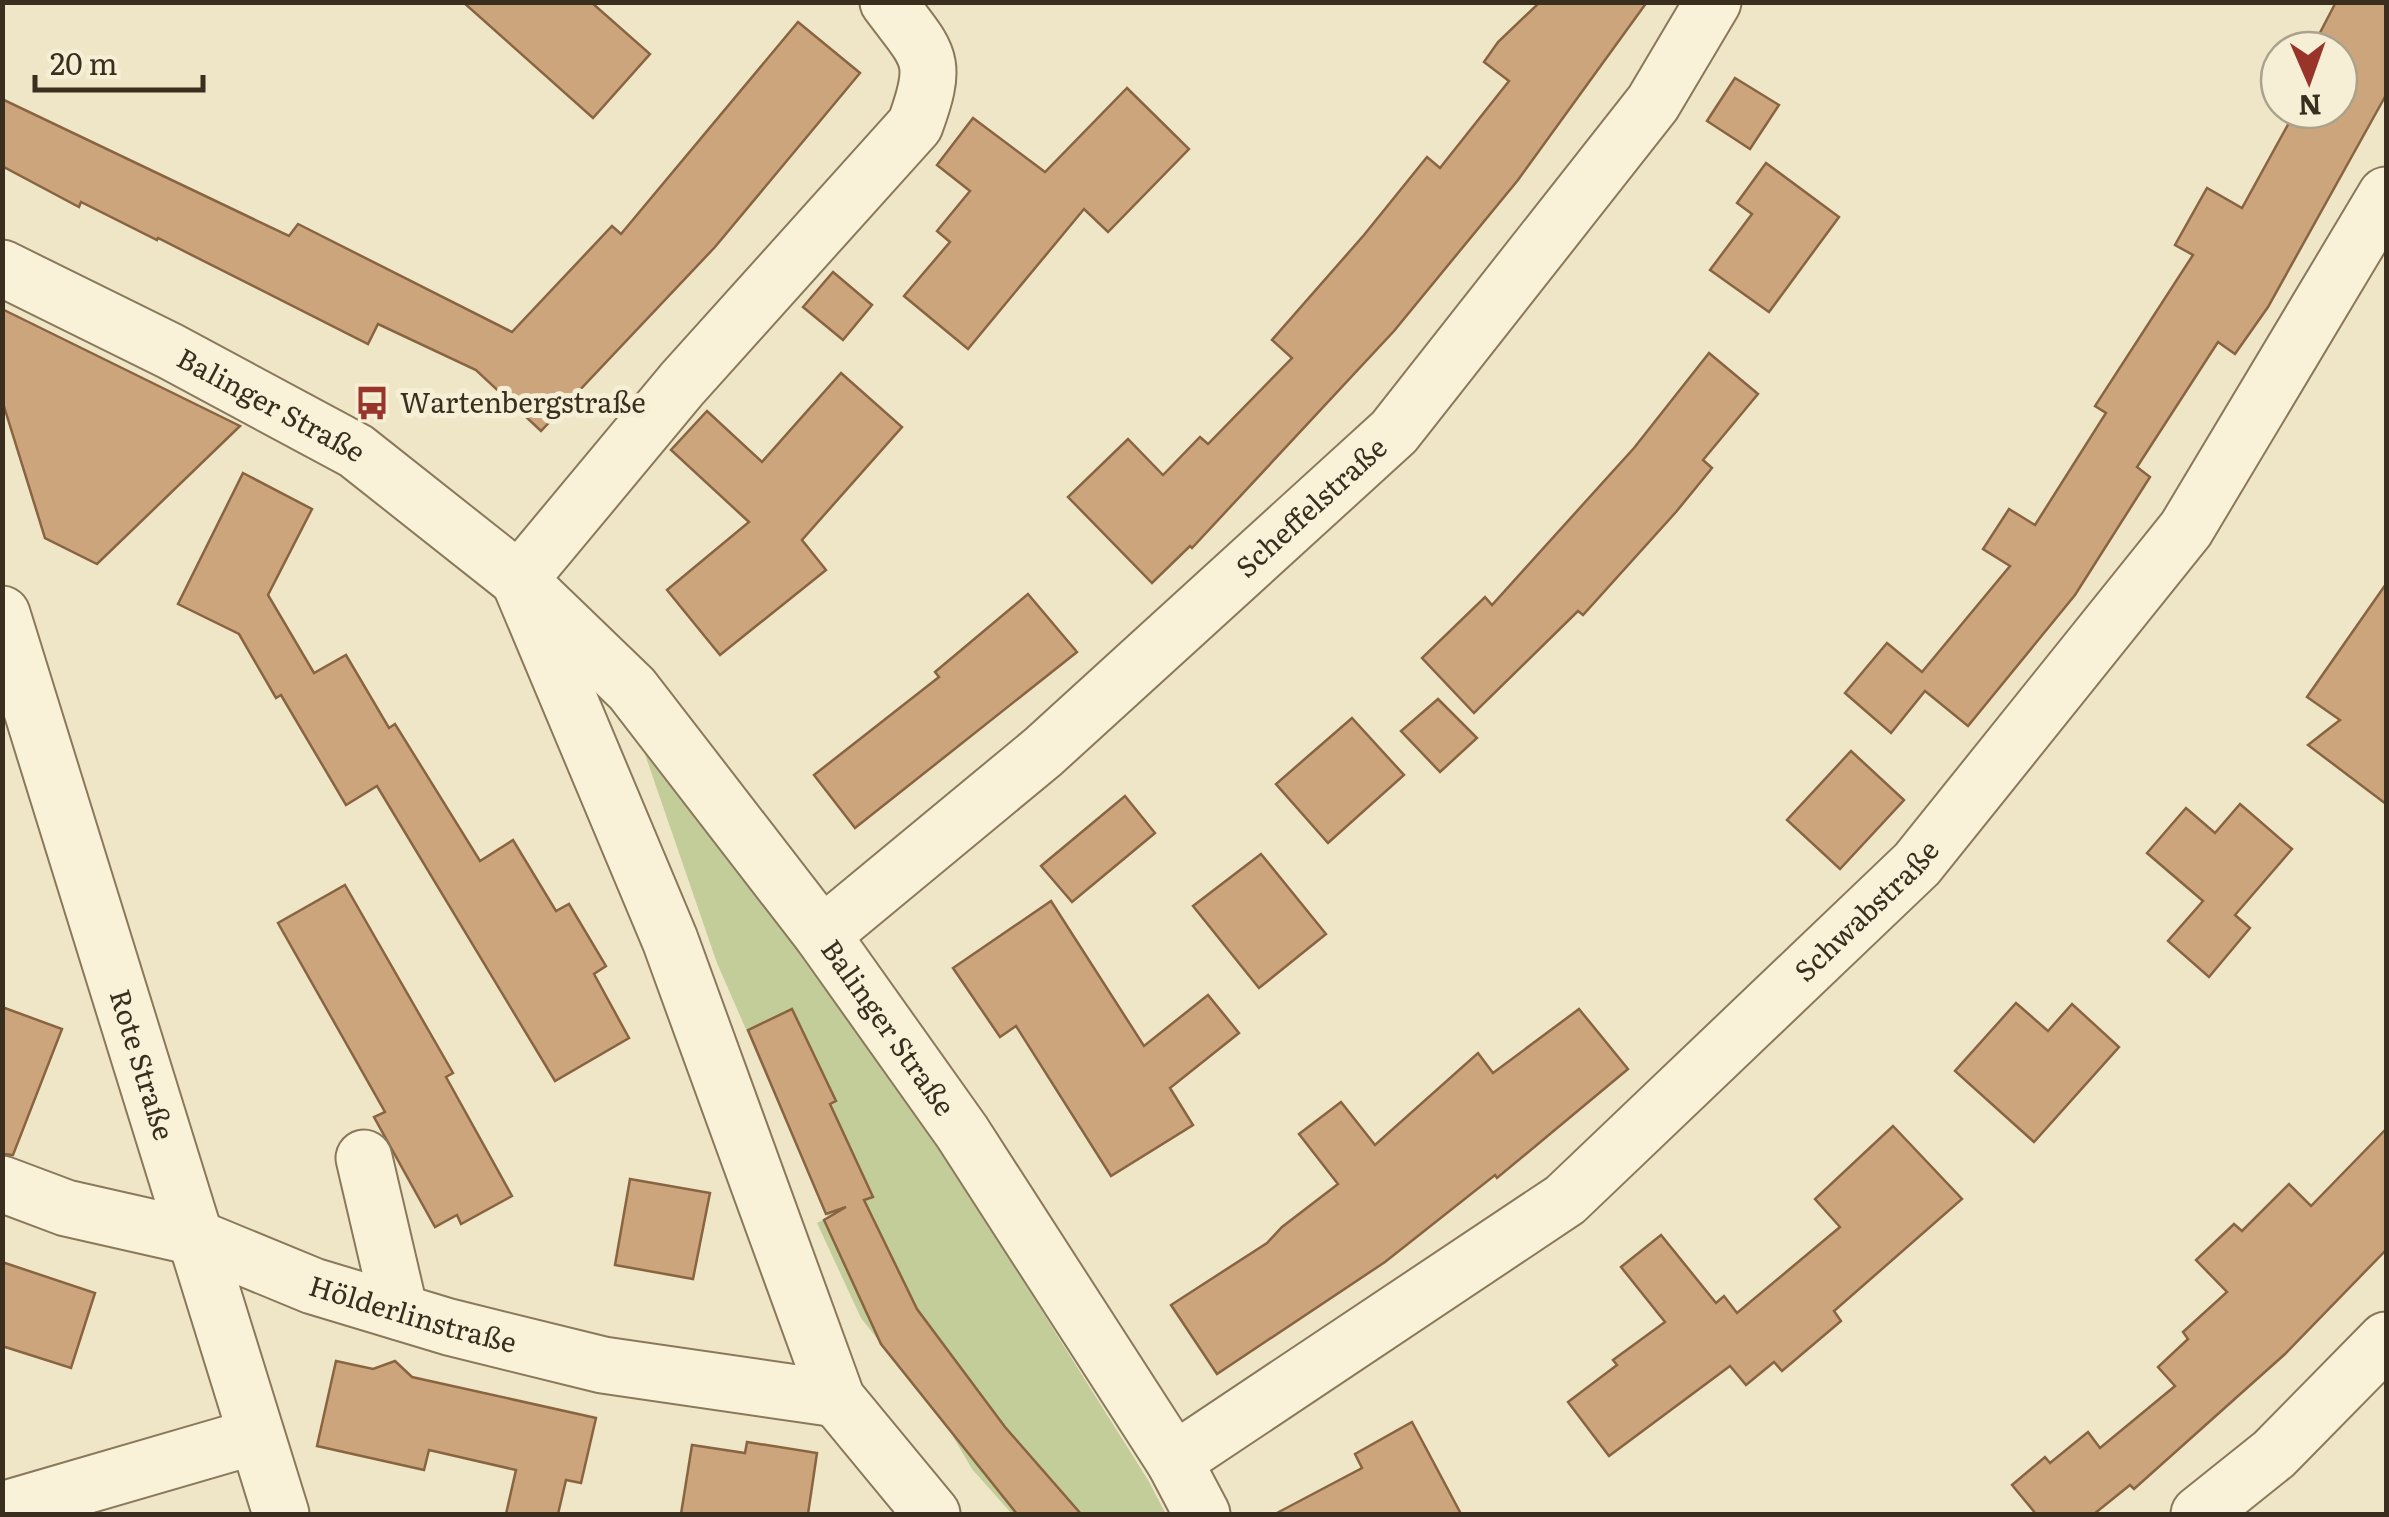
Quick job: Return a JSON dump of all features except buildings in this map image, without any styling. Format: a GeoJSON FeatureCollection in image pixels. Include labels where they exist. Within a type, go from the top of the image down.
{"type":"FeatureCollection","features":[{"type":"Feature","properties":{"kind":"street"},"geometry":{"type":"LineString","coordinates":[[519,580],[682,384],[916,125],[928,88],[928,56],[888,2]]}},
{"type":"Feature","properties":{"kind":"street","name":"Scheffelstraße"},"geometry":{"type":"LineString","coordinates":[[822,935],[1043,752],[1394,432],[1654,103],[1713,2]]}},
{"type":"Feature","properties":{"kind":"street","name":"Schwabstraße"},"geometry":{"type":"LineString","coordinates":[[1174,1462],[1564,1200],[1917,864],[2186,529],[2386,195]]}},
{"type":"Feature","properties":{"kind":"street","name":"Balinger Straße"},"geometry":{"type":"LineString","coordinates":[[2,268],[356,451],[519,580],[632,689],[822,935],[962,1132],[1174,1462],[1202,1514]]}},
{"type":"Feature","properties":{"kind":"street","name":"Balinger Straße"},"geometry":{"type":"LineString","coordinates":[[519,580],[670,940],[837,1399],[932,1514]]}},
{"type":"Feature","properties":{"kind":"street","name":"Rote Straße"},"geometry":{"type":"LineString","coordinates":[[2,614],[281,1514]]}},
{"type":"Feature","properties":{"kind":"street"},"geometry":{"type":"LineString","coordinates":[[364,1158],[400,1312]]}},
{"type":"Feature","properties":{"kind":"street","name":"Hölderlinstraße"},"geometry":{"type":"LineString","coordinates":[[2,1184],[66,1208],[194,1236],[313,1286],[603,1365],[837,1399]]}},
{"type":"Feature","properties":{"kind":"street"},"geometry":{"type":"LineString","coordinates":[[2199,1514],[2274,1454],[2386,1340]]}},
{"type":"Feature","properties":{"kind":"street"},"geometry":{"type":"LineString","coordinates":[[2,1510],[256,1436]]}},
{"type":"Feature","properties":{"kind":"green space"},"geometry":{"type":"Polygon","coordinates":[[[639,737],[802,952],[937,1144],[1166,1514],[1012,1514],[972,1469],[951,1433],[861,1318],[817,1223],[828,1217],[717,963],[639,737]]]}},
{"type":"Feature","properties":{"kind":"place","name":"Wartenbergstraße"},"geometry":{"type":"Point","coordinates":[372,403]}}]}
